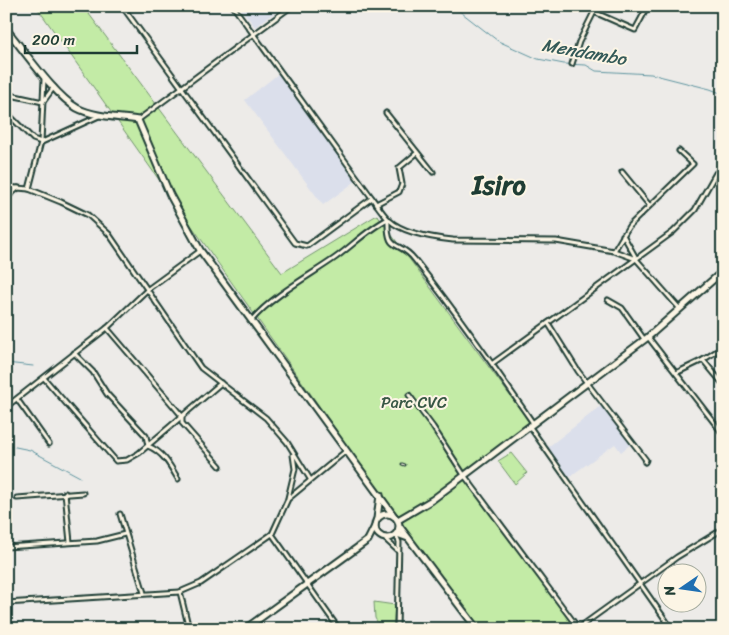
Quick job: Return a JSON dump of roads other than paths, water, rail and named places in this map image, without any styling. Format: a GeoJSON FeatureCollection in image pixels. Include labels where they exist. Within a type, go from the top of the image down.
{"type":"FeatureCollection","features":[{"type":"Feature","properties":{"kind":"main road"},"geometry":{"type":"LineString","coordinates":[[6,29],[44,76],[77,108],[100,115],[138,120],[170,195],[200,250],[346,452],[380,495],[400,527],[477,629]]}},
{"type":"Feature","properties":{"kind":"main road"},"geometry":{"type":"LineString","coordinates":[[377,519],[385,514],[396,518],[432,500],[646,338],[723,271]]}},
{"type":"Feature","properties":{"kind":"main road"},"geometry":{"type":"LineString","coordinates":[[246,629],[368,540],[377,519],[380,495]]}},
{"type":"Feature","properties":{"kind":"main road"},"geometry":{"type":"LineString","coordinates":[[375,526],[376,532],[384,538]]}},
{"type":"Feature","properties":{"kind":"main road"},"geometry":{"type":"LineString","coordinates":[[396,535],[400,527]]}},
{"type":"Feature","properties":{"kind":"main road"},"geometry":{"type":"LineString","coordinates":[[368,540],[396,535],[409,539]]}},
{"type":"Feature","properties":{"kind":"street"},"geometry":{"type":"LineString","coordinates":[[122,6],[183,87],[295,243],[307,246],[372,198]]}},
{"type":"Feature","properties":{"kind":"street"},"geometry":{"type":"LineString","coordinates":[[232,6],[254,33],[388,219],[417,233],[453,240],[556,241],[614,251],[636,259]]}},
{"type":"Feature","properties":{"kind":"street"},"geometry":{"type":"LineString","coordinates":[[138,120],[292,6]]}},
{"type":"Feature","properties":{"kind":"street"},"geometry":{"type":"LineString","coordinates":[[572,64],[579,42],[597,6]]}},
{"type":"Feature","properties":{"kind":"street"},"geometry":{"type":"LineString","coordinates":[[594,12],[635,30],[648,6]]}},
{"type":"Feature","properties":{"kind":"street"},"geometry":{"type":"LineString","coordinates":[[30,189],[41,142],[44,76]]}},
{"type":"Feature","properties":{"kind":"street"},"geometry":{"type":"LineString","coordinates":[[43,102],[54,86]]}},
{"type":"Feature","properties":{"kind":"street"},"geometry":{"type":"LineString","coordinates":[[6,94],[43,102]]}},
{"type":"Feature","properties":{"kind":"street"},"geometry":{"type":"LineString","coordinates":[[6,112],[33,138],[41,142]]}},
{"type":"Feature","properties":{"kind":"street"},"geometry":{"type":"LineString","coordinates":[[386,113],[433,172]]}},
{"type":"Feature","properties":{"kind":"street"},"geometry":{"type":"LineString","coordinates":[[41,142],[100,115]]}},
{"type":"Feature","properties":{"kind":"street"},"geometry":{"type":"LineString","coordinates":[[614,251],[622,235],[649,205],[693,164],[679,151]]}},
{"type":"Feature","properties":{"kind":"street"},"geometry":{"type":"LineString","coordinates":[[376,204],[399,192],[402,184],[399,168],[417,153]]}},
{"type":"Feature","properties":{"kind":"street"},"geometry":{"type":"LineString","coordinates":[[622,172],[649,205]]}},
{"type":"Feature","properties":{"kind":"street"},"geometry":{"type":"LineString","coordinates":[[493,363],[686,221],[716,173]]}},
{"type":"Feature","properties":{"kind":"street"},"geometry":{"type":"LineString","coordinates":[[6,186],[30,189],[88,215],[109,234],[201,368],[266,418],[287,442],[310,479]]}},
{"type":"Feature","properties":{"kind":"street"},"geometry":{"type":"LineString","coordinates":[[6,198],[18,188]]}},
{"type":"Feature","properties":{"kind":"street"},"geometry":{"type":"LineString","coordinates":[[251,321],[284,292],[334,259],[364,234],[388,219]]}},
{"type":"Feature","properties":{"kind":"street"},"geometry":{"type":"LineString","coordinates":[[388,219],[390,241],[414,258],[493,363],[531,424],[672,629]]}},
{"type":"Feature","properties":{"kind":"street"},"geometry":{"type":"LineString","coordinates":[[622,235],[636,259],[680,309]]}},
{"type":"Feature","properties":{"kind":"street"},"geometry":{"type":"LineString","coordinates":[[6,407],[107,328],[148,289],[200,250]]}},
{"type":"Feature","properties":{"kind":"street"},"geometry":{"type":"LineString","coordinates":[[608,300],[622,308],[723,434]]}},
{"type":"Feature","properties":{"kind":"street"},"geometry":{"type":"LineString","coordinates":[[548,323],[578,370],[646,460],[645,462]]}},
{"type":"Feature","properties":{"kind":"street"},"geometry":{"type":"LineString","coordinates":[[107,328],[182,416],[182,423],[220,466]]}},
{"type":"Feature","properties":{"kind":"street"},"geometry":{"type":"LineString","coordinates":[[676,373],[703,360],[723,347]]}},
{"type":"Feature","properties":{"kind":"street"},"geometry":{"type":"LineString","coordinates":[[74,354],[93,372],[107,394],[146,436],[148,446]]}},
{"type":"Feature","properties":{"kind":"street"},"geometry":{"type":"LineString","coordinates":[[703,360],[723,384]]}},
{"type":"Feature","properties":{"kind":"street"},"geometry":{"type":"LineString","coordinates":[[44,378],[116,460],[127,460],[148,446],[221,383]]}},
{"type":"Feature","properties":{"kind":"street"},"geometry":{"type":"LineString","coordinates":[[409,395],[433,427],[464,476],[578,628],[639,583],[723,529]]}},
{"type":"Feature","properties":{"kind":"street"},"geometry":{"type":"LineString","coordinates":[[16,399],[49,444]]}},
{"type":"Feature","properties":{"kind":"street"},"geometry":{"type":"LineString","coordinates":[[148,446],[157,450],[165,458],[178,479]]}},
{"type":"Feature","properties":{"kind":"street"},"geometry":{"type":"LineString","coordinates":[[288,498],[346,452]]}},
{"type":"Feature","properties":{"kind":"street"},"geometry":{"type":"LineString","coordinates":[[6,603],[180,592],[201,583],[272,534],[288,498],[295,468],[293,453]]}},
{"type":"Feature","properties":{"kind":"street"},"geometry":{"type":"LineString","coordinates":[[65,493],[70,542]]}},
{"type":"Feature","properties":{"kind":"street"},"geometry":{"type":"LineString","coordinates":[[17,498],[84,493]]}},
{"type":"Feature","properties":{"kind":"street"},"geometry":{"type":"LineString","coordinates":[[120,514],[124,534],[144,594]]}},
{"type":"Feature","properties":{"kind":"street"},"geometry":{"type":"LineString","coordinates":[[6,547],[97,541],[124,534]]}},
{"type":"Feature","properties":{"kind":"street"},"geometry":{"type":"LineString","coordinates":[[272,534],[339,629]]}},
{"type":"Feature","properties":{"kind":"street"},"geometry":{"type":"LineString","coordinates":[[396,535],[399,542],[397,550],[397,629]]}},
{"type":"Feature","properties":{"kind":"street"},"geometry":{"type":"LineString","coordinates":[[384,538],[397,550]]}},
{"type":"Feature","properties":{"kind":"street"},"geometry":{"type":"LineString","coordinates":[[180,592],[189,629]]}},
{"type":"Feature","properties":{"kind":"waterway","name":"Mendambo"},"geometry":{"type":"LineString","coordinates":[[453,6],[498,41],[538,59],[564,64],[586,65],[596,71],[651,74],[723,94]]}},
{"type":"Feature","properties":{"kind":"waterway"},"geometry":{"type":"LineString","coordinates":[[6,363],[33,366]]}},
{"type":"Feature","properties":{"kind":"waterway"},"geometry":{"type":"LineString","coordinates":[[6,445],[30,450],[80,477]]}},
{"type":"Feature","properties":{"kind":"district","name":"Isiro"},"geometry":{"type":"Point","coordinates":[499,185]}},
{"type":"Feature","properties":{"kind":"park label","name":"Parc CVC"},"geometry":{"type":"Point","coordinates":[414,402]}}]}
